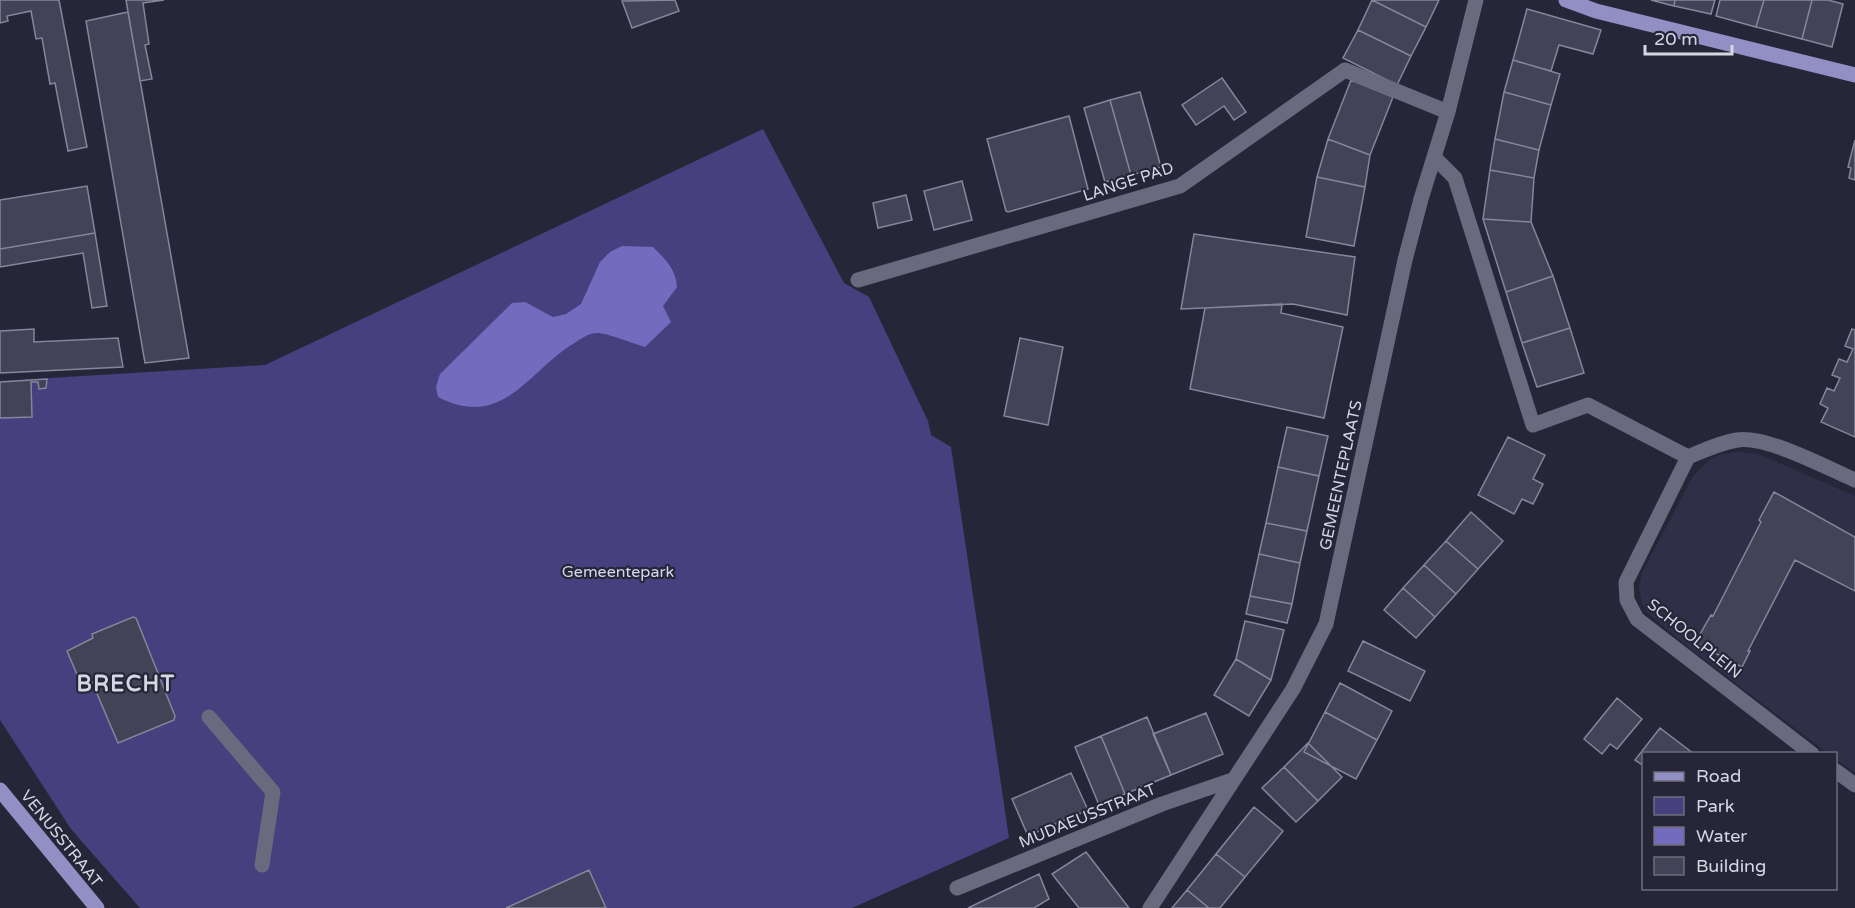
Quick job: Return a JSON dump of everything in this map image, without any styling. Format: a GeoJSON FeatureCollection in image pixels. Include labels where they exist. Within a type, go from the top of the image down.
{"type":"FeatureCollection","features":[{"type":"Feature","properties":{"kind":"main road"},"geometry":{"type":"LineString","coordinates":[[1566,0],[1597,5],[1855,75]]}},
{"type":"Feature","properties":{"kind":"main road","name":"VENUSSTRAAT"},"geometry":{"type":"LineString","coordinates":[[0,790],[98,908]]}},
{"type":"Feature","properties":{"kind":"street","name":"GEMEENTEPLAATS"},"geometry":{"type":"LineString","coordinates":[[1150,908],[1293,689],[1326,624],[1406,260],[1448,112],[1476,0]]}},
{"type":"Feature","properties":{"kind":"street","name":"LANGE PAD"},"geometry":{"type":"LineString","coordinates":[[858,280],[1180,186],[1345,70],[1448,112]]}},
{"type":"Feature","properties":{"kind":"street"},"geometry":{"type":"LineString","coordinates":[[1434,158],[1455,178],[1533,425],[1588,405],[1688,457],[1738,439],[1762,441],[1855,480]]}},
{"type":"Feature","properties":{"kind":"street","name":"SCHOOLPLEIN"},"geometry":{"type":"LineString","coordinates":[[1688,457],[1626,582],[1627,600],[1637,619],[1811,752]]}},
{"type":"Feature","properties":{"kind":"street"},"geometry":{"type":"LineString","coordinates":[[209,717],[273,792],[262,865]]}},
{"type":"Feature","properties":{"kind":"street"},"geometry":{"type":"LineString","coordinates":[[1837,772],[1852,784]]}},
{"type":"Feature","properties":{"kind":"street","name":"MUDAEUSSTRAAT"},"geometry":{"type":"LineString","coordinates":[[957,888],[1151,808],[1232,780]]}},
{"type":"Feature","properties":{"kind":"shaded area"},"geometry":{"type":"Polygon","coordinates":[[[1738,452],[1758,454],[1855,496],[1855,773],[1837,760],[1837,752],[1826,752],[1688,647],[1647,612],[1642,603],[1639,588],[1642,573],[1693,476],[1711,459],[1722,454],[1738,452]]]}},
{"type":"Feature","properties":{"kind":"green space","name":"Gemeentepark"},"geometry":{"type":"Polygon","coordinates":[[[763,129],[844,283],[869,297],[928,421],[931,435],[951,447],[1009,838],[852,908],[140,908],[71,829],[0,720],[0,381],[265,365],[763,129]]]}},
{"type":"Feature","properties":{"kind":"water"},"geometry":{"type":"Polygon","coordinates":[[[622,246],[653,247],[675,275],[677,287],[663,306],[671,322],[645,347],[608,335],[591,334],[559,354],[514,392],[498,402],[481,407],[461,406],[438,397],[436,387],[440,374],[512,303],[525,302],[553,317],[566,314],[581,304],[600,262],[610,252],[622,246]]]}},
{"type":"Feature","properties":{"kind":"building"},"geometry":{"type":"Polygon","coordinates":[[[0,0],[59,0],[87,147],[68,151],[55,83],[50,84],[42,38],[36,39],[31,11],[7,16],[8,21],[0,23],[0,0]]]}},
{"type":"Feature","properties":{"kind":"building"},"geometry":{"type":"Polygon","coordinates":[[[126,0],[164,0],[143,3],[149,44],[145,45],[152,79],[140,81],[126,0]]]}},
{"type":"Feature","properties":{"kind":"building"},"geometry":{"type":"Polygon","coordinates":[[[675,0],[679,11],[632,28],[622,1],[675,0]]]}},
{"type":"Feature","properties":{"kind":"building"},"geometry":{"type":"Polygon","coordinates":[[[1372,0],[1426,27],[1411,56],[1358,30],[1372,0]]]}},
{"type":"Feature","properties":{"kind":"building"},"geometry":{"type":"Polygon","coordinates":[[[1372,0],[1439,0],[1426,27],[1372,0]]]}},
{"type":"Feature","properties":{"kind":"building"},"geometry":{"type":"Polygon","coordinates":[[[1651,0],[1675,0],[1674,6],[1651,0]]]}},
{"type":"Feature","properties":{"kind":"building"},"geometry":{"type":"Polygon","coordinates":[[[1675,0],[1715,0],[1711,14],[1674,6],[1675,0]]]}},
{"type":"Feature","properties":{"kind":"building"},"geometry":{"type":"Polygon","coordinates":[[[1720,0],[1764,0],[1756,27],[1716,16],[1720,0]]]}},
{"type":"Feature","properties":{"kind":"building"},"geometry":{"type":"Polygon","coordinates":[[[1764,0],[1812,0],[1802,39],[1756,27],[1764,0]]]}},
{"type":"Feature","properties":{"kind":"building"},"geometry":{"type":"Polygon","coordinates":[[[1812,0],[1828,0],[1843,4],[1832,47],[1802,39],[1812,0]]]}},
{"type":"Feature","properties":{"kind":"building"},"geometry":{"type":"Polygon","coordinates":[[[1527,9],[1601,30],[1593,54],[1559,45],[1551,71],[1513,60],[1527,9]]]}},
{"type":"Feature","properties":{"kind":"building"},"geometry":{"type":"Polygon","coordinates":[[[128,12],[189,358],[145,363],[86,21],[128,12]]]}},
{"type":"Feature","properties":{"kind":"building"},"geometry":{"type":"Polygon","coordinates":[[[1358,30],[1411,56],[1397,85],[1343,58],[1358,30]]]}},
{"type":"Feature","properties":{"kind":"building"},"geometry":{"type":"Polygon","coordinates":[[[1513,60],[1560,74],[1551,105],[1504,92],[1513,60]]]}},
{"type":"Feature","properties":{"kind":"building"},"geometry":{"type":"Polygon","coordinates":[[[1222,78],[1246,112],[1234,120],[1224,106],[1196,125],[1182,105],[1222,78]]]}},
{"type":"Feature","properties":{"kind":"building"},"geometry":{"type":"Polygon","coordinates":[[[1351,80],[1393,97],[1370,155],[1328,139],[1351,80]]]}},
{"type":"Feature","properties":{"kind":"building"},"geometry":{"type":"Polygon","coordinates":[[[1140,92],[1161,167],[1131,175],[1110,100],[1140,92]]]}},
{"type":"Feature","properties":{"kind":"building"},"geometry":{"type":"Polygon","coordinates":[[[1504,92],[1551,105],[1539,150],[1495,139],[1504,92]]]}},
{"type":"Feature","properties":{"kind":"building"},"geometry":{"type":"Polygon","coordinates":[[[1110,100],[1131,175],[1105,182],[1084,108],[1110,100]]]}},
{"type":"Feature","properties":{"kind":"building"},"geometry":{"type":"Polygon","coordinates":[[[1069,116],[1088,189],[1006,211],[987,139],[1069,116]]]}},
{"type":"Feature","properties":{"kind":"building"},"geometry":{"type":"Polygon","coordinates":[[[1328,139],[1370,155],[1365,187],[1317,177],[1328,139]]]}},
{"type":"Feature","properties":{"kind":"building"},"geometry":{"type":"Polygon","coordinates":[[[1495,139],[1539,150],[1534,178],[1490,170],[1495,139]]]}},
{"type":"Feature","properties":{"kind":"building"},"geometry":{"type":"Polygon","coordinates":[[[1855,140],[1855,180],[1849,178],[1851,168],[1848,167],[1855,140]]]}},
{"type":"Feature","properties":{"kind":"building"},"geometry":{"type":"Polygon","coordinates":[[[1490,170],[1534,178],[1531,222],[1483,219],[1490,170]]]}},
{"type":"Feature","properties":{"kind":"building"},"geometry":{"type":"Polygon","coordinates":[[[1317,177],[1365,187],[1354,246],[1306,237],[1317,177]]]}},
{"type":"Feature","properties":{"kind":"building"},"geometry":{"type":"Polygon","coordinates":[[[962,181],[972,220],[934,230],[924,191],[962,181]]]}},
{"type":"Feature","properties":{"kind":"building"},"geometry":{"type":"Polygon","coordinates":[[[87,186],[95,233],[0,249],[0,200],[87,186]]]}},
{"type":"Feature","properties":{"kind":"building"},"geometry":{"type":"Polygon","coordinates":[[[906,195],[912,220],[878,228],[873,203],[906,195]]]}},
{"type":"Feature","properties":{"kind":"building"},"geometry":{"type":"Polygon","coordinates":[[[1483,219],[1531,222],[1553,276],[1506,292],[1483,219]]]}},
{"type":"Feature","properties":{"kind":"building"},"geometry":{"type":"Polygon","coordinates":[[[95,233],[107,306],[92,308],[83,253],[0,267],[0,249],[95,233]]]}},
{"type":"Feature","properties":{"kind":"building"},"geometry":{"type":"Polygon","coordinates":[[[1194,234],[1355,257],[1347,315],[1293,304],[1181,309],[1194,234]]]}},
{"type":"Feature","properties":{"kind":"building"},"geometry":{"type":"Polygon","coordinates":[[[1553,276],[1570,328],[1522,343],[1506,292],[1553,276]]]}},
{"type":"Feature","properties":{"kind":"building"},"geometry":{"type":"Polygon","coordinates":[[[1282,304],[1281,313],[1343,327],[1324,418],[1190,389],[1205,308],[1282,304]]]}},
{"type":"Feature","properties":{"kind":"building"},"geometry":{"type":"Polygon","coordinates":[[[1570,328],[1584,373],[1537,387],[1522,343],[1570,328]]]}},
{"type":"Feature","properties":{"kind":"building"},"geometry":{"type":"Polygon","coordinates":[[[34,329],[34,342],[118,338],[123,367],[0,373],[0,331],[34,329]]]}},
{"type":"Feature","properties":{"kind":"building"},"geometry":{"type":"Polygon","coordinates":[[[1852,329],[1855,330],[1855,437],[1821,422],[1828,408],[1820,404],[1827,388],[1834,391],[1840,378],[1832,375],[1839,359],[1847,362],[1853,349],[1845,346],[1852,329]]]}},
{"type":"Feature","properties":{"kind":"building"},"geometry":{"type":"Polygon","coordinates":[[[1020,338],[1063,347],[1048,425],[1004,416],[1020,338]]]}},
{"type":"Feature","properties":{"kind":"building"},"geometry":{"type":"Polygon","coordinates":[[[47,379],[46,388],[39,389],[38,382],[31,382],[32,417],[0,418],[0,382],[47,379]]]}},
{"type":"Feature","properties":{"kind":"building"},"geometry":{"type":"Polygon","coordinates":[[[1287,427],[1328,436],[1319,476],[1278,467],[1287,427]]]}},
{"type":"Feature","properties":{"kind":"building"},"geometry":{"type":"Polygon","coordinates":[[[1508,437],[1545,455],[1533,479],[1543,484],[1533,504],[1522,499],[1514,514],[1478,495],[1508,437]]]}},
{"type":"Feature","properties":{"kind":"building"},"geometry":{"type":"Polygon","coordinates":[[[1278,467],[1319,476],[1307,531],[1266,523],[1278,467]]]}},
{"type":"Feature","properties":{"kind":"building"},"geometry":{"type":"Polygon","coordinates":[[[1774,492],[1855,537],[1855,591],[1795,560],[1742,667],[1695,643],[1711,615],[1713,616],[1774,492]]]}},
{"type":"Feature","properties":{"kind":"building"},"geometry":{"type":"Polygon","coordinates":[[[1471,512],[1503,541],[1478,569],[1446,541],[1471,512]]]}},
{"type":"Feature","properties":{"kind":"building"},"geometry":{"type":"Polygon","coordinates":[[[1266,523],[1307,531],[1300,563],[1259,554],[1266,523]]]}},
{"type":"Feature","properties":{"kind":"building"},"geometry":{"type":"Polygon","coordinates":[[[1446,541],[1478,569],[1456,594],[1424,565],[1446,541]]]}},
{"type":"Feature","properties":{"kind":"building"},"geometry":{"type":"Polygon","coordinates":[[[1259,554],[1300,563],[1292,604],[1250,596],[1259,554]]]}},
{"type":"Feature","properties":{"kind":"building"},"geometry":{"type":"Polygon","coordinates":[[[1424,565],[1456,594],[1435,617],[1403,588],[1424,565]]]}},
{"type":"Feature","properties":{"kind":"building"},"geometry":{"type":"Polygon","coordinates":[[[1403,588],[1435,617],[1416,638],[1384,610],[1403,588]]]}},
{"type":"Feature","properties":{"kind":"building"},"geometry":{"type":"Polygon","coordinates":[[[1250,596],[1292,604],[1287,623],[1246,614],[1250,596]]]}},
{"type":"Feature","properties":{"kind":"building"},"geometry":{"type":"Polygon","coordinates":[[[133,617],[136,618],[175,716],[174,720],[118,743],[92,682],[82,686],[67,651],[93,638],[92,634],[133,617]]]}},
{"type":"Feature","properties":{"kind":"building"},"geometry":{"type":"Polygon","coordinates":[[[1245,621],[1284,630],[1271,680],[1236,659],[1245,621]]]}},
{"type":"Feature","properties":{"kind":"building"},"geometry":{"type":"Polygon","coordinates":[[[1363,641],[1425,671],[1410,701],[1348,671],[1363,641]]]}},
{"type":"Feature","properties":{"kind":"building"},"geometry":{"type":"Polygon","coordinates":[[[1236,659],[1271,680],[1249,716],[1214,695],[1236,659]]]}},
{"type":"Feature","properties":{"kind":"building"},"geometry":{"type":"Polygon","coordinates":[[[1340,683],[1392,711],[1377,740],[1325,712],[1340,683]]]}},
{"type":"Feature","properties":{"kind":"building"},"geometry":{"type":"Polygon","coordinates":[[[1617,698],[1642,719],[1617,749],[1610,744],[1602,754],[1584,739],[1617,698]]]}},
{"type":"Feature","properties":{"kind":"building"},"geometry":{"type":"Polygon","coordinates":[[[1325,712],[1377,740],[1356,779],[1304,752],[1325,712]]]}},
{"type":"Feature","properties":{"kind":"building"},"geometry":{"type":"Polygon","coordinates":[[[1206,713],[1223,754],[1171,775],[1153,734],[1206,713]]]}},
{"type":"Feature","properties":{"kind":"building"},"geometry":{"type":"Polygon","coordinates":[[[1147,717],[1171,775],[1125,794],[1101,736],[1147,717]]]}},
{"type":"Feature","properties":{"kind":"building"},"geometry":{"type":"Polygon","coordinates":[[[1660,728],[1691,752],[1642,752],[1642,765],[1635,760],[1660,728]]]}},
{"type":"Feature","properties":{"kind":"building"},"geometry":{"type":"Polygon","coordinates":[[[1101,736],[1125,794],[1099,805],[1075,747],[1101,736]]]}},
{"type":"Feature","properties":{"kind":"building"},"geometry":{"type":"Polygon","coordinates":[[[1308,743],[1342,777],[1318,801],[1284,767],[1308,743]]]}},
{"type":"Feature","properties":{"kind":"building"},"geometry":{"type":"Polygon","coordinates":[[[1284,767],[1318,801],[1296,822],[1262,788],[1284,767]]]}},
{"type":"Feature","properties":{"kind":"building"},"geometry":{"type":"Polygon","coordinates":[[[1071,773],[1088,810],[1028,836],[1012,799],[1071,773]]]}},
{"type":"Feature","properties":{"kind":"building"},"geometry":{"type":"Polygon","coordinates":[[[1254,807],[1283,831],[1245,877],[1216,854],[1254,807]]]}},
{"type":"Feature","properties":{"kind":"building"},"geometry":{"type":"Polygon","coordinates":[[[1086,852],[1129,908],[1079,908],[1052,874],[1086,852]]]}},
{"type":"Feature","properties":{"kind":"building"},"geometry":{"type":"Polygon","coordinates":[[[1216,854],[1245,877],[1220,908],[1209,908],[1187,890],[1216,854]]]}},
{"type":"Feature","properties":{"kind":"building"},"geometry":{"type":"Polygon","coordinates":[[[589,870],[606,908],[506,908],[589,870]]]}},
{"type":"Feature","properties":{"kind":"building"},"geometry":{"type":"Polygon","coordinates":[[[1039,874],[1049,899],[1034,908],[968,908],[1039,874]]]}},
{"type":"Feature","properties":{"kind":"building"},"geometry":{"type":"Polygon","coordinates":[[[1187,890],[1209,908],[1172,908],[1187,890]]]}},
{"type":"Feature","properties":{"kind":"district","name":"BRECHT"},"geometry":{"type":"Point","coordinates":[126,683]}}]}
